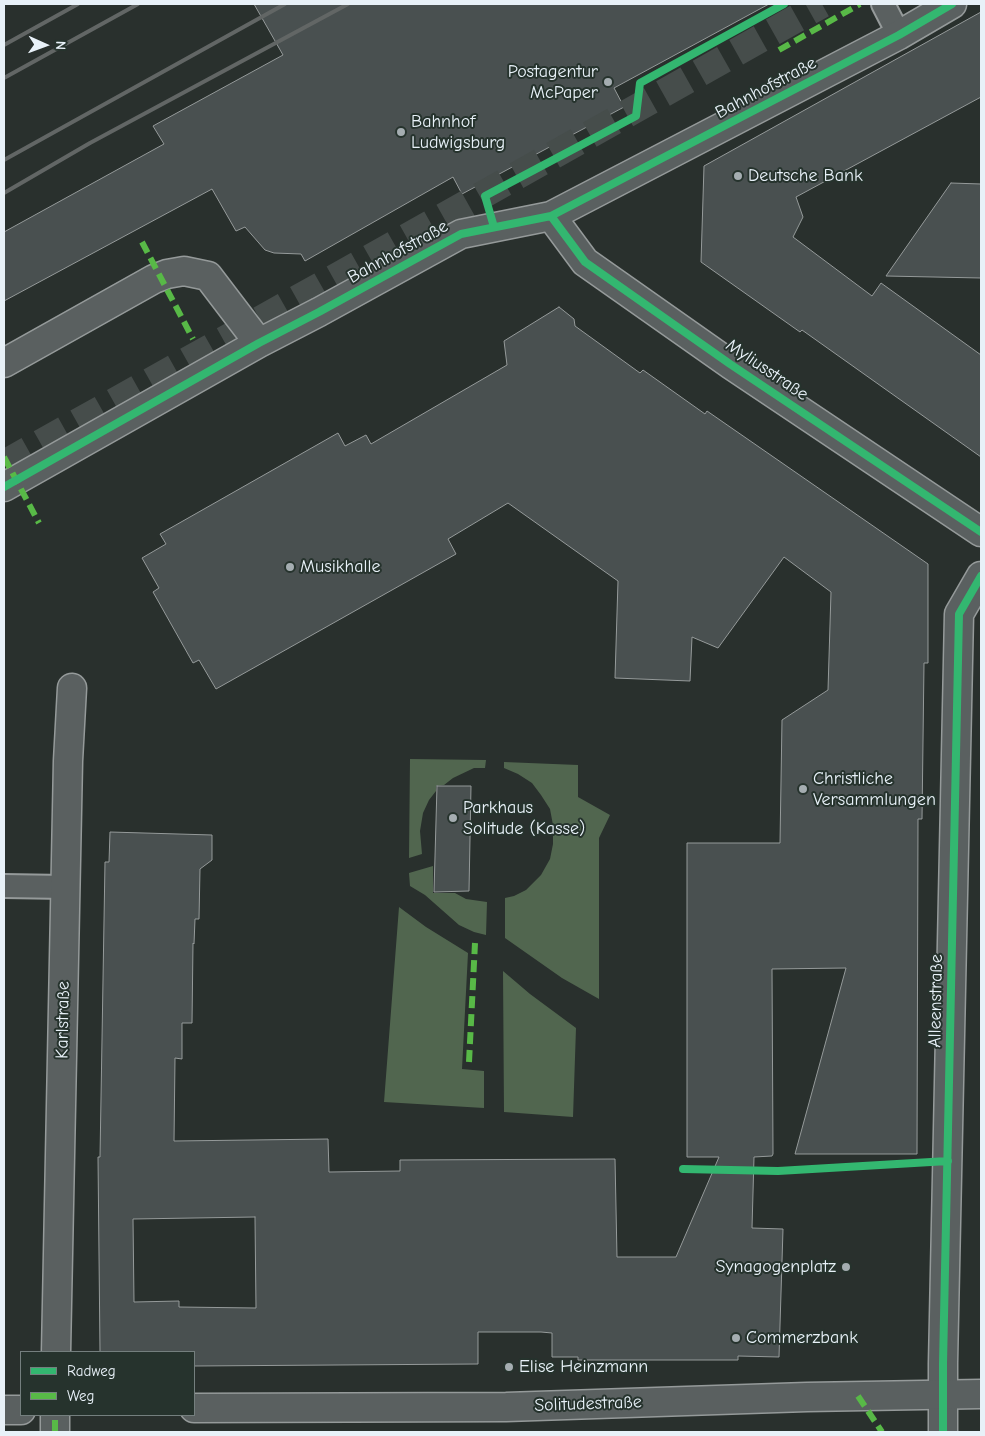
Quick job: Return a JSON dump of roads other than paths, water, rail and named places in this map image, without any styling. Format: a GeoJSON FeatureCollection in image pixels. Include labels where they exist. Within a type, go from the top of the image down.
{"type":"FeatureCollection","features":[{"type":"Feature","properties":{"kind":"street","name":"Bahnhofstraße"},"geometry":{"type":"LineString","coordinates":[[4,487],[259,343],[462,234],[552,216],[899,35],[952,4]]}},
{"type":"Feature","properties":{"kind":"street","name":"Myliusstraße"},"geometry":{"type":"LineString","coordinates":[[552,216],[585,262],[730,364],[981,532]]}},
{"type":"Feature","properties":{"kind":"street"},"geometry":{"type":"LineString","coordinates":[[4,363],[154,280],[167,274],[184,271],[208,276],[259,343]]}},
{"type":"Feature","properties":{"kind":"street","name":"Alleenstraße"},"geometry":{"type":"LineString","coordinates":[[943,1432],[959,614],[981,576]]}},
{"type":"Feature","properties":{"kind":"street","name":"Karlstraße"},"geometry":{"type":"LineString","coordinates":[[56,1351],[65,887],[69,728],[72,688]]}},
{"type":"Feature","properties":{"kind":"street","name":"Solitudestraße"},"geometry":{"type":"LineString","coordinates":[[195,1408],[506,1407],[807,1397],[981,1394]]}},
{"type":"Feature","properties":{"kind":"street"},"geometry":{"type":"LineString","coordinates":[[4,1410],[20,1410]]}},
{"type":"Feature","properties":{"kind":"street"},"geometry":{"type":"LineString","coordinates":[[55,1416],[55,1432]]}},
{"type":"Feature","properties":{"kind":"lane"},"geometry":{"type":"LineString","coordinates":[[883,4],[899,35]]}},
{"type":"Feature","properties":{"kind":"lane"},"geometry":{"type":"LineString","coordinates":[[4,886],[65,887]]}},
{"type":"Feature","properties":{"kind":"tunnel"},"geometry":{"type":"LineString","coordinates":[[4,464],[822,4]]}},
{"type":"Feature","properties":{"kind":"railway"},"geometry":{"type":"LineString","coordinates":[[4,45],[78,4]]}},
{"type":"Feature","properties":{"kind":"railway"},"geometry":{"type":"LineString","coordinates":[[4,78],[138,4]]}},
{"type":"Feature","properties":{"kind":"railway"},"geometry":{"type":"LineString","coordinates":[[4,160],[285,4]]}},
{"type":"Feature","properties":{"kind":"railway"},"geometry":{"type":"LineString","coordinates":[[4,193],[90,143],[348,4]]}},
{"type":"Feature","properties":{"kind":"place","name":"Postagentur McPaper"},"geometry":{"type":"Point","coordinates":[608,82]}},
{"type":"Feature","properties":{"kind":"place","name":"Bahnhof Ludwigsburg"},"geometry":{"type":"Point","coordinates":[401,132]}},
{"type":"Feature","properties":{"kind":"place","name":"Deutsche Bank"},"geometry":{"type":"Point","coordinates":[738,176]}},
{"type":"Feature","properties":{"kind":"place","name":"Musikhalle"},"geometry":{"type":"Point","coordinates":[290,567]}},
{"type":"Feature","properties":{"kind":"place","name":"Christliche Versammlungen"},"geometry":{"type":"Point","coordinates":[803,789]}},
{"type":"Feature","properties":{"kind":"place","name":"Parkhaus Solitude (Kasse)"},"geometry":{"type":"Point","coordinates":[453,818]}},
{"type":"Feature","properties":{"kind":"place","name":"Synagogenplatz"},"geometry":{"type":"Point","coordinates":[846,1267]}},
{"type":"Feature","properties":{"kind":"place","name":"Commerzbank"},"geometry":{"type":"Point","coordinates":[736,1338]}},
{"type":"Feature","properties":{"kind":"place","name":"Elise Heinzmann"},"geometry":{"type":"Point","coordinates":[509,1367]}}]}
